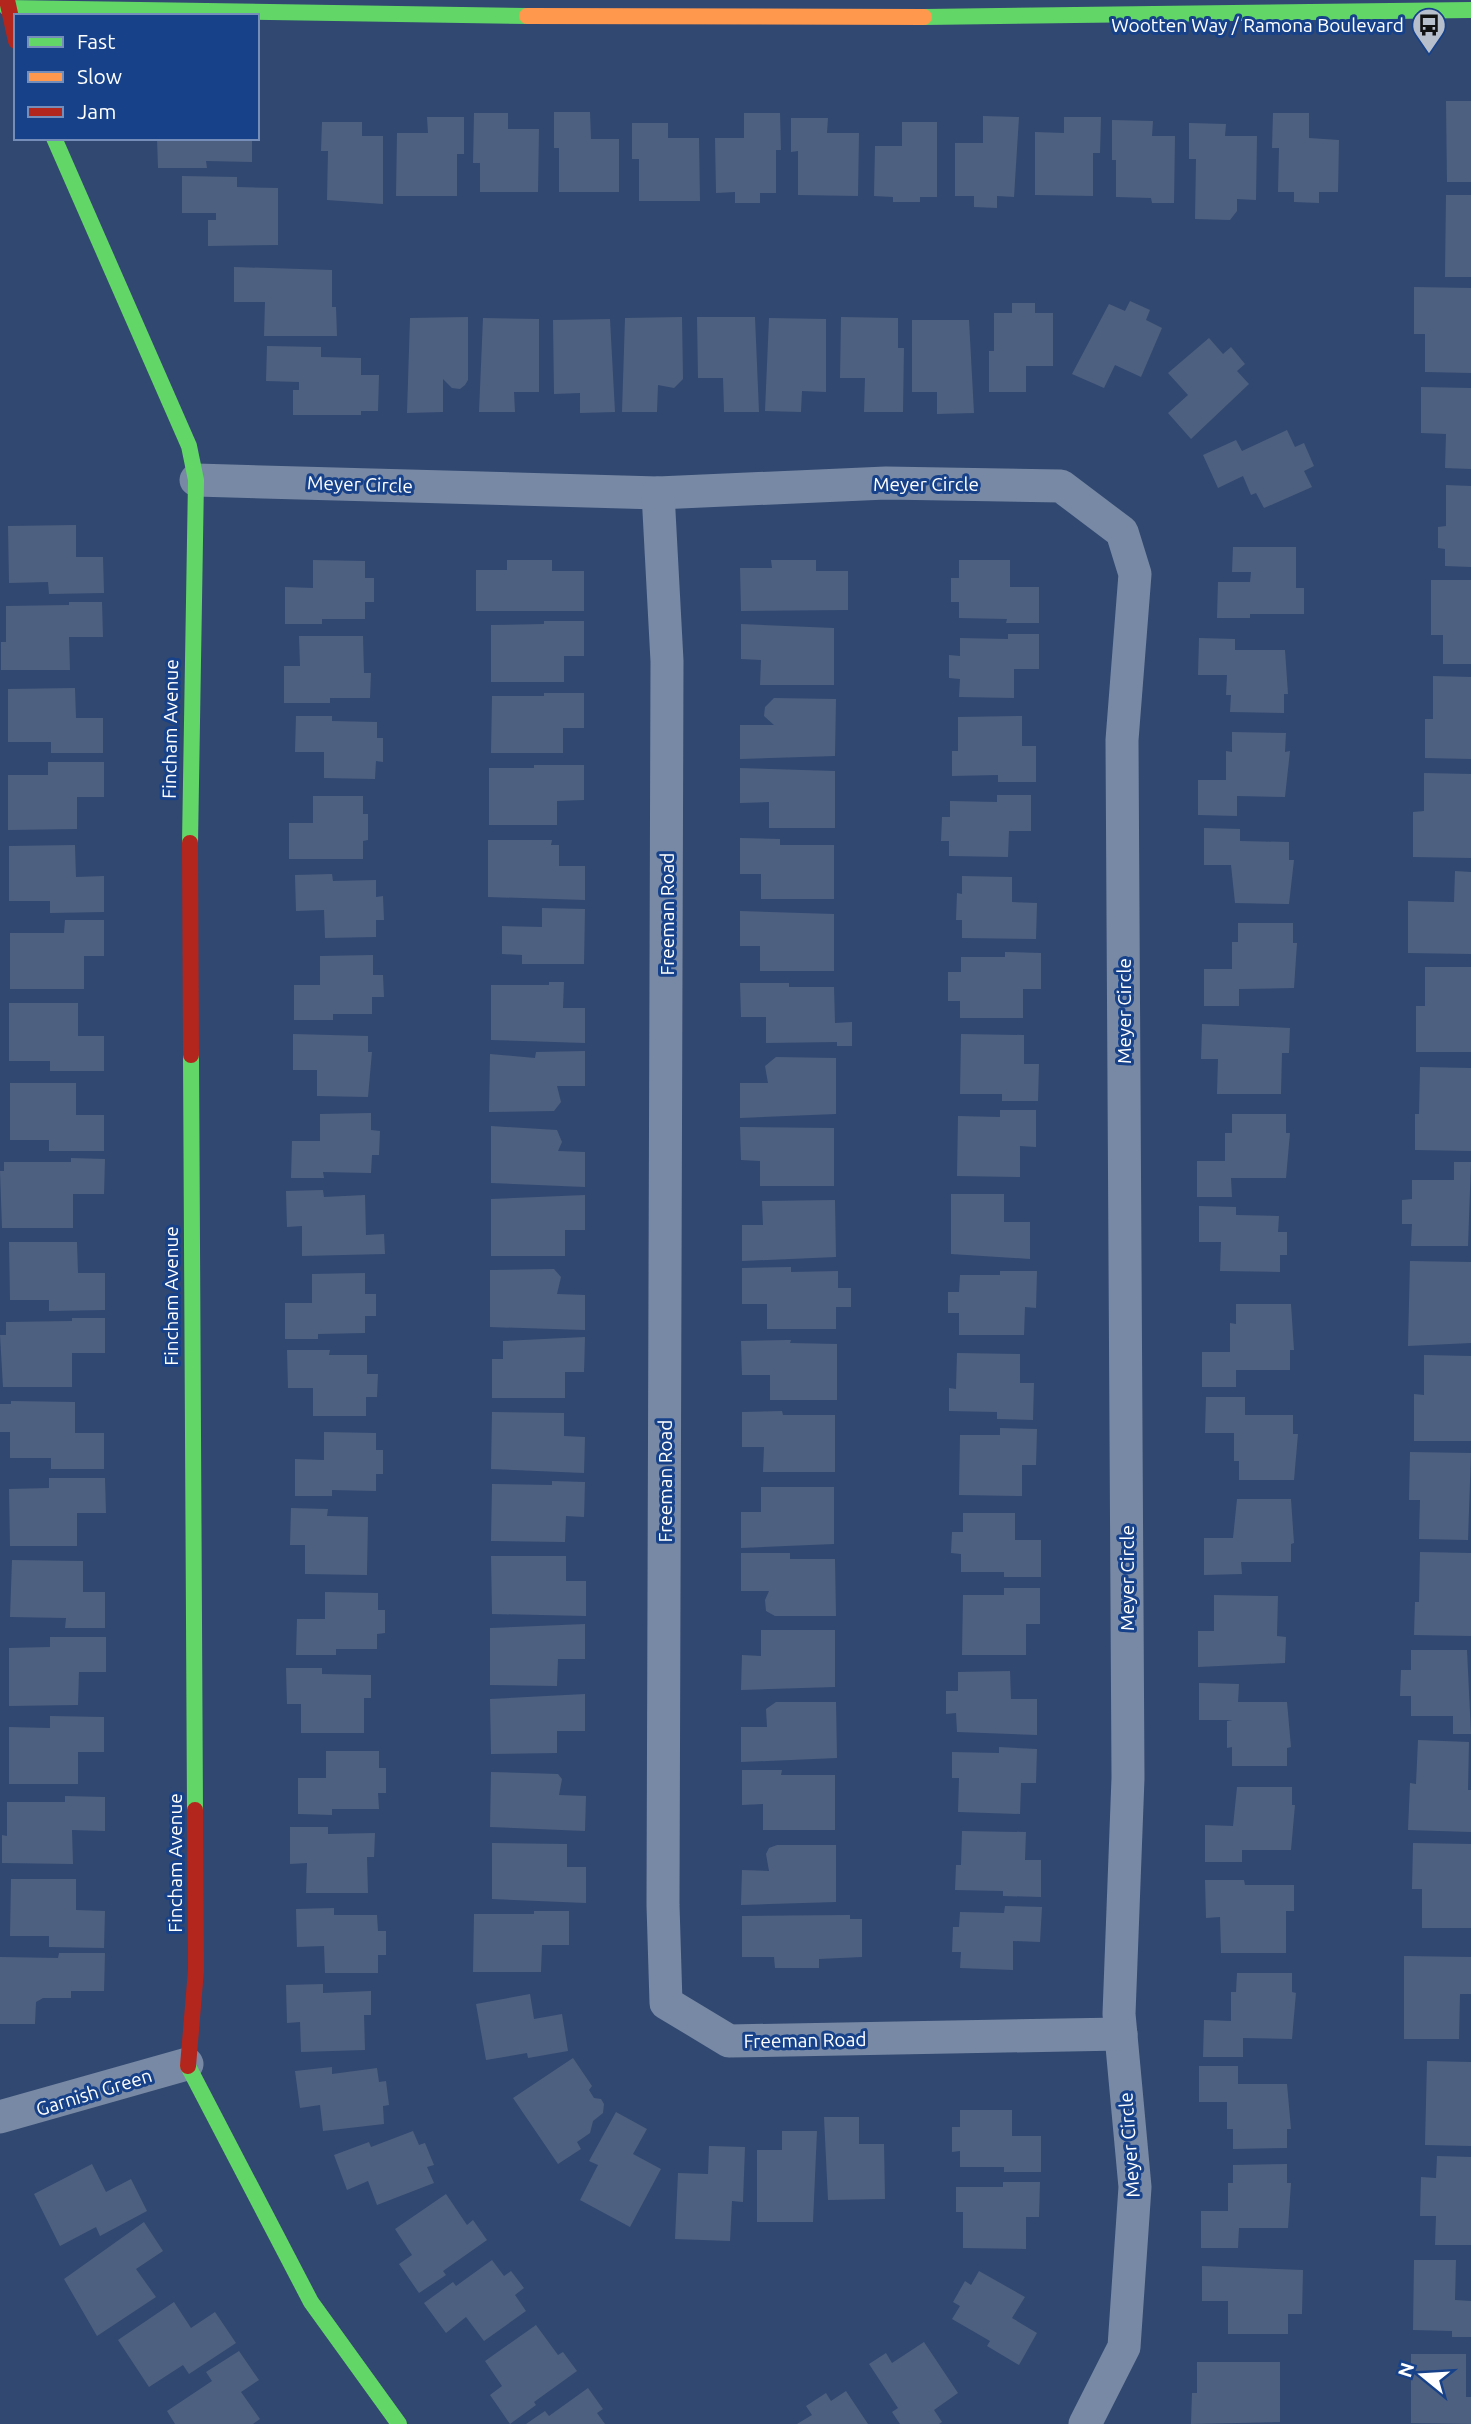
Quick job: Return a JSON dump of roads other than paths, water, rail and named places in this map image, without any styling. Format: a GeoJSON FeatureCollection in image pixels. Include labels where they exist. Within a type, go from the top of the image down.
{"type":"FeatureCollection","features":[{"type":"Feature","properties":{"kind":"street"},"geometry":{"type":"LineString","coordinates":[[14,33],[7,4],[364,15],[1248,15],[1471,10]]}},
{"type":"Feature","properties":{"kind":"street","name":"Fincham Avenue"},"geometry":{"type":"LineString","coordinates":[[55,140],[189,446],[196,480],[190,801],[196,1970],[187,2064]]}},
{"type":"Feature","properties":{"kind":"street","name":"Meyer Circle"},"geometry":{"type":"LineString","coordinates":[[196,480],[658,493],[886,483],[1061,486],[1122,532],[1135,574],[1122,740],[1128,1778],[1121,2034],[1135,2187],[1124,2347],[1085,2424]]}},
{"type":"Feature","properties":{"kind":"street","name":"Freeman Road"},"geometry":{"type":"LineString","coordinates":[[658,493],[667,661],[663,1891],[666,2003],[729,2041],[1121,2034]]}},
{"type":"Feature","properties":{"kind":"street"},"geometry":{"type":"LineString","coordinates":[[187,2064],[311,2302],[399,2424]]}},
{"type":"Feature","properties":{"kind":"street","name":"Garnish Green"},"geometry":{"type":"LineString","coordinates":[[0,2117],[187,2064]]}},
{"type":"Feature","properties":{"kind":"place","name":"Wootten Way / Ramona Boulevard"},"geometry":{"type":"Point","coordinates":[1429,55]}}]}
